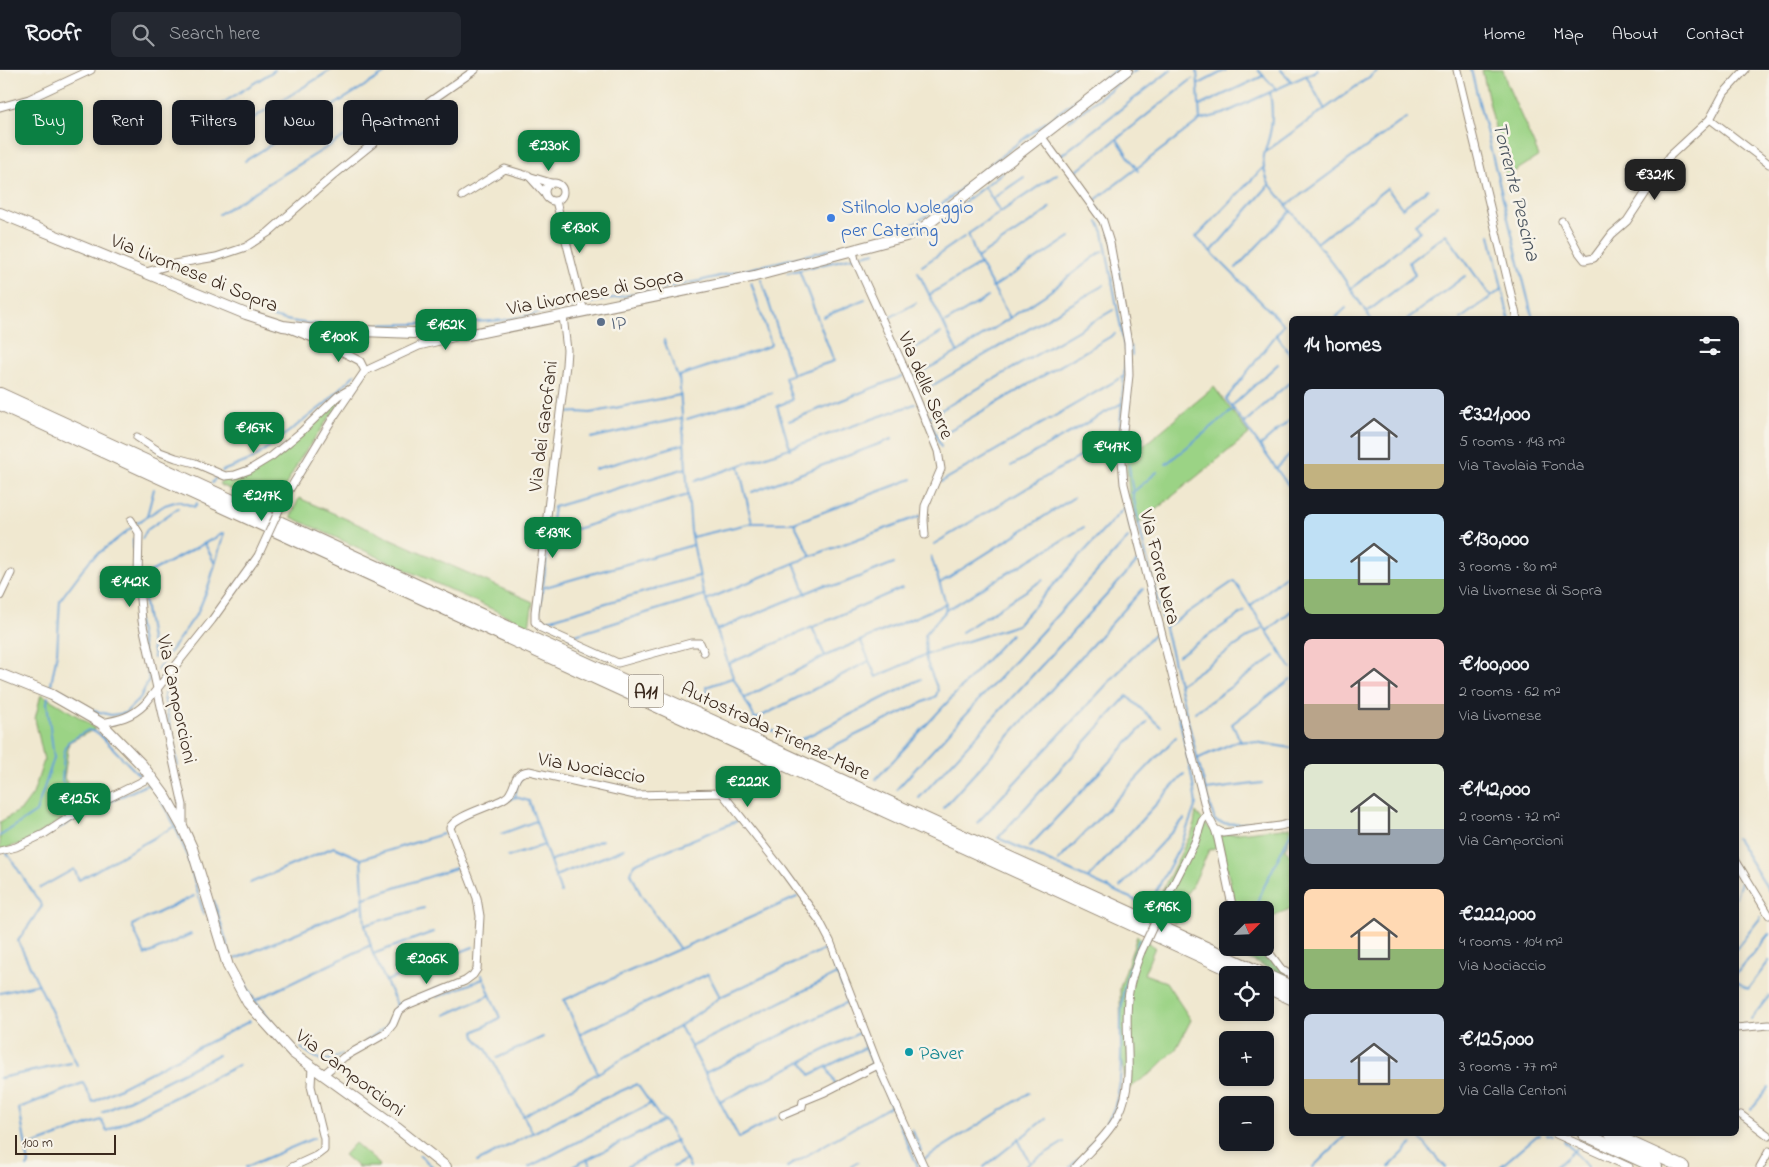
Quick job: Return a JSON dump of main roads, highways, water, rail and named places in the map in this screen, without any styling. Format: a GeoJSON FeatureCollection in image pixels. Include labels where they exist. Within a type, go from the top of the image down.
{"type":"FeatureCollection","features":[{"type":"Feature","properties":{"kind":"highway","name":"Autostrada Firenze-Mare"},"geometry":{"type":"LineString","coordinates":[[0,394],[1289,986]]}},
{"type":"Feature","properties":{"kind":"highway","name":"Autostrada Firenze-Mare"},"geometry":{"type":"LineString","coordinates":[[0,404],[1222,966]]}},
{"type":"Feature","properties":{"kind":"highway"},"geometry":{"type":"LineString","coordinates":[[1274,990],[1289,997]]}},
{"type":"Feature","properties":{"kind":"highway"},"geometry":{"type":"LineString","coordinates":[[1588,1136],[1656,1167]]}},
{"type":"Feature","properties":{"kind":"highway"},"geometry":{"type":"LineString","coordinates":[[1615,1136],[1684,1167]]}},
{"type":"Feature","properties":{"kind":"main road","name":"Via Livornese di Sopra"},"geometry":{"type":"LineString","coordinates":[[0,213],[246,314],[283,326],[468,335],[745,278],[906,236],[924,227],[1127,70]]}},
{"type":"Feature","properties":{"kind":"main road","name":"Via Camporcioni"},"geometry":{"type":"LineString","coordinates":[[0,674],[48,694],[101,724],[142,765],[165,796],[192,848],[228,966],[248,1003],[293,1052],[446,1167]]}},
{"type":"Feature","properties":{"kind":"waterway"},"geometry":{"type":"LineString","coordinates":[[228,100],[275,70]]}},
{"type":"Feature","properties":{"kind":"waterway"},"geometry":{"type":"LineString","coordinates":[[255,117],[331,70]]}},
{"type":"Feature","properties":{"kind":"waterway"},"geometry":{"type":"LineString","coordinates":[[245,161],[390,70]]}},
{"type":"Feature","properties":{"kind":"waterway"},"geometry":{"type":"LineString","coordinates":[[264,314],[298,322],[335,325],[457,323],[504,320],[699,281],[890,235],[932,212],[1011,148],[1116,70]]}},
{"type":"Feature","properties":{"kind":"waterway"},"geometry":{"type":"LineString","coordinates":[[1069,121],[1136,70]]}},
{"type":"Feature","properties":{"kind":"waterway"},"geometry":{"type":"LineString","coordinates":[[1059,157],[1171,70]]}},
{"type":"Feature","properties":{"kind":"waterway"},"geometry":{"type":"LineString","coordinates":[[1094,201],[1200,120],[1197,70]]}},
{"type":"Feature","properties":{"kind":"waterway"},"geometry":{"type":"LineString","coordinates":[[1199,84],[1226,70]]}},
{"type":"Feature","properties":{"kind":"waterway"},"geometry":{"type":"LineString","coordinates":[[1258,70],[1276,89]]}},
{"type":"Feature","properties":{"kind":"waterway"},"geometry":{"type":"LineString","coordinates":[[1281,70],[1292,82]]}},
{"type":"Feature","properties":{"kind":"waterway"},"geometry":{"type":"LineString","coordinates":[[1200,120],[1223,114],[1318,70]]}},
{"type":"Feature","properties":{"kind":"waterway"},"geometry":{"type":"LineString","coordinates":[[1265,152],[1379,70]]}},
{"type":"Feature","properties":{"kind":"waterway","name":"Torrente Pescina"},"geometry":{"type":"LineString","coordinates":[[1471,70],[1532,316]]}},
{"type":"Feature","properties":{"kind":"waterway"},"geometry":{"type":"LineString","coordinates":[[1306,75],[1324,108]]}},
{"type":"Feature","properties":{"kind":"waterway"},"geometry":{"type":"LineString","coordinates":[[1199,106],[1263,76]]}},
{"type":"Feature","properties":{"kind":"waterway"},"geometry":{"type":"LineString","coordinates":[[1073,174],[1192,79]]}},
{"type":"Feature","properties":{"kind":"waterway"},"geometry":{"type":"LineString","coordinates":[[1270,92],[1272,123],[1264,154],[1265,173],[1268,182],[1338,270],[1369,316]]}},
{"type":"Feature","properties":{"kind":"waterway"},"geometry":{"type":"LineString","coordinates":[[1287,205],[1406,118]]}},
{"type":"Feature","properties":{"kind":"waterway"},"geometry":{"type":"LineString","coordinates":[[219,214],[343,137]]}},
{"type":"Feature","properties":{"kind":"waterway"},"geometry":{"type":"LineString","coordinates":[[1117,139],[1138,171]]}},
{"type":"Feature","properties":{"kind":"waterway"},"geometry":{"type":"LineString","coordinates":[[1263,168],[1196,237],[1284,325],[1226,399],[1289,486]]}},
{"type":"Feature","properties":{"kind":"waterway"},"geometry":{"type":"LineString","coordinates":[[944,218],[1003,172]]}},
{"type":"Feature","properties":{"kind":"waterway"},"geometry":{"type":"LineString","coordinates":[[1010,318],[977,258],[968,234],[1057,174]]}},
{"type":"Feature","properties":{"kind":"waterway"},"geometry":{"type":"LineString","coordinates":[[992,199],[1024,177]]}},
{"type":"Feature","properties":{"kind":"waterway"},"geometry":{"type":"LineString","coordinates":[[1078,181],[1105,218]]}},
{"type":"Feature","properties":{"kind":"waterway"},"geometry":{"type":"LineString","coordinates":[[1211,252],[1270,184]]}},
{"type":"Feature","properties":{"kind":"waterway"},"geometry":{"type":"LineString","coordinates":[[985,187],[1000,212]]}},
{"type":"Feature","properties":{"kind":"waterway"},"geometry":{"type":"LineString","coordinates":[[1317,243],[1387,188],[1402,208],[1428,189]]}},
{"type":"Feature","properties":{"kind":"waterway"},"geometry":{"type":"LineString","coordinates":[[1351,289],[1420,231],[1415,224],[1437,206]]}},
{"type":"Feature","properties":{"kind":"waterway"},"geometry":{"type":"LineString","coordinates":[[977,258],[1043,214],[1050,207]]}},
{"type":"Feature","properties":{"kind":"waterway"},"geometry":{"type":"LineString","coordinates":[[1236,268],[1291,211]]}},
{"type":"Feature","properties":{"kind":"waterway"},"geometry":{"type":"LineString","coordinates":[[1098,222],[1103,232],[1125,350]]}},
{"type":"Feature","properties":{"kind":"waterway"},"geometry":{"type":"LineString","coordinates":[[1110,232],[1126,315]]}},
{"type":"Feature","properties":{"kind":"waterway"},"geometry":{"type":"LineString","coordinates":[[1367,312],[1415,275],[1409,262],[1446,234],[1491,297]]}},
{"type":"Feature","properties":{"kind":"waterway"},"geometry":{"type":"LineString","coordinates":[[1490,235],[1508,316]]}},
{"type":"Feature","properties":{"kind":"waterway"},"geometry":{"type":"LineString","coordinates":[[922,266],[964,237]]}},
{"type":"Feature","properties":{"kind":"waterway"},"geometry":{"type":"LineString","coordinates":[[992,288],[1070,237]]}},
{"type":"Feature","properties":{"kind":"waterway"},"geometry":{"type":"LineString","coordinates":[[915,376],[958,352],[1045,295],[1102,251]]}},
{"type":"Feature","properties":{"kind":"waterway"},"geometry":{"type":"LineString","coordinates":[[787,273],[875,252]]}},
{"type":"Feature","properties":{"kind":"waterway"},"geometry":{"type":"LineString","coordinates":[[858,258],[876,297]]}},
{"type":"Feature","properties":{"kind":"waterway"},"geometry":{"type":"LineString","coordinates":[[929,295],[980,264]]}},
{"type":"Feature","properties":{"kind":"waterway"},"geometry":{"type":"LineString","coordinates":[[790,449],[777,406],[792,400],[785,377],[834,361],[799,270]]}},
{"type":"Feature","properties":{"kind":"waterway"},"geometry":{"type":"LineString","coordinates":[[918,272],[957,351]]}},
{"type":"Feature","properties":{"kind":"waterway"},"geometry":{"type":"LineString","coordinates":[[1411,316],[1465,276]]}},
{"type":"Feature","properties":{"kind":"waterway"},"geometry":{"type":"LineString","coordinates":[[761,279],[792,373]]}},
{"type":"Feature","properties":{"kind":"waterway"},"geometry":{"type":"LineString","coordinates":[[751,282],[771,344],[770,346],[679,376],[691,532],[702,588],[733,677],[758,724]]}},
{"type":"Feature","properties":{"kind":"waterway"},"geometry":{"type":"LineString","coordinates":[[923,391],[1104,285]]}},
{"type":"Feature","properties":{"kind":"waterway"},"geometry":{"type":"LineString","coordinates":[[1464,316],[1502,289]]}},
{"type":"Feature","properties":{"kind":"waterway"},"geometry":{"type":"LineString","coordinates":[[946,322],[988,297]]}},
{"type":"Feature","properties":{"kind":"waterway"},"geometry":{"type":"LineString","coordinates":[[823,317],[865,299]]}},
{"type":"Feature","properties":{"kind":"waterway"},"geometry":{"type":"LineString","coordinates":[[889,318],[916,303]]}},
{"type":"Feature","properties":{"kind":"waterway"},"geometry":{"type":"LineString","coordinates":[[1337,316],[1346,308]]}},
{"type":"Feature","properties":{"kind":"waterway"},"geometry":{"type":"LineString","coordinates":[[929,417],[1113,310]]}},
{"type":"Feature","properties":{"kind":"waterway"},"geometry":{"type":"LineString","coordinates":[[905,354],[941,333]]}},
{"type":"Feature","properties":{"kind":"waterway"},"geometry":{"type":"LineString","coordinates":[[943,434],[1115,334]]}},
{"type":"Feature","properties":{"kind":"waterway"},"geometry":{"type":"LineString","coordinates":[[1276,334],[1289,353]]}},
{"type":"Feature","properties":{"kind":"waterway"},"geometry":{"type":"LineString","coordinates":[[664,340],[679,380]]}},
{"type":"Feature","properties":{"kind":"waterway"},"geometry":{"type":"LineString","coordinates":[[1131,347],[1132,355]]}},
{"type":"Feature","properties":{"kind":"waterway"},"geometry":{"type":"LineString","coordinates":[[1120,427],[1125,362]]}},
{"type":"Feature","properties":{"kind":"waterway"},"geometry":{"type":"LineString","coordinates":[[1232,406],[1278,364]]}},
{"type":"Feature","properties":{"kind":"waterway"},"geometry":{"type":"LineString","coordinates":[[222,471],[253,459],[325,404],[355,374]]}},
{"type":"Feature","properties":{"kind":"waterway"},"geometry":{"type":"LineString","coordinates":[[789,421],[903,376]]}},
{"type":"Feature","properties":{"kind":"waterway"},"geometry":{"type":"LineString","coordinates":[[941,482],[1124,376]]}},
{"type":"Feature","properties":{"kind":"waterway"},"geometry":{"type":"LineString","coordinates":[[1244,423],[1289,383]]}},
{"type":"Feature","properties":{"kind":"waterway"},"geometry":{"type":"LineString","coordinates":[[915,386],[941,447]]}},
{"type":"Feature","properties":{"kind":"waterway"},"geometry":{"type":"LineString","coordinates":[[687,419],[772,393]]}},
{"type":"Feature","properties":{"kind":"waterway"},"geometry":{"type":"LineString","coordinates":[[563,413],[590,413],[680,395]]}},
{"type":"Feature","properties":{"kind":"waterway"},"geometry":{"type":"LineString","coordinates":[[1011,466],[1122,403]]}},
{"type":"Feature","properties":{"kind":"waterway"},"geometry":{"type":"LineString","coordinates":[[695,481],[915,404]]}},
{"type":"Feature","properties":{"kind":"waterway"},"geometry":{"type":"LineString","coordinates":[[1166,464],[1234,409]]}},
{"type":"Feature","properties":{"kind":"waterway"},"geometry":{"type":"LineString","coordinates":[[591,438],[682,418]]}},
{"type":"Feature","properties":{"kind":"waterway"},"geometry":{"type":"LineString","coordinates":[[1261,445],[1289,421]]}},
{"type":"Feature","properties":{"kind":"waterway"},"geometry":{"type":"LineString","coordinates":[[934,544],[1120,432]]}},
{"type":"Feature","properties":{"kind":"waterway"},"geometry":{"type":"LineString","coordinates":[[752,492],[892,439]]}},
{"type":"Feature","properties":{"kind":"waterway"},"geometry":{"type":"LineString","coordinates":[[595,469],[684,444]]}},
{"type":"Feature","properties":{"kind":"waterway"},"geometry":{"type":"LineString","coordinates":[[1277,468],[1289,456]]}},
{"type":"Feature","properties":{"kind":"waterway"},"geometry":{"type":"LineString","coordinates":[[1129,465],[1146,557],[1215,821],[1237,824],[1276,820]]}},
{"type":"Feature","properties":{"kind":"waterway"},"geometry":{"type":"LineString","coordinates":[[739,466],[752,523]]}},
{"type":"Feature","properties":{"kind":"waterway"},"geometry":{"type":"LineString","coordinates":[[686,468],[554,507],[539,613],[541,622],[699,576]]}},
{"type":"Feature","properties":{"kind":"waterway"},"geometry":{"type":"LineString","coordinates":[[1132,493],[1157,472]]}},
{"type":"Feature","properties":{"kind":"waterway"},"geometry":{"type":"LineString","coordinates":[[212,483],[217,476]]}},
{"type":"Feature","properties":{"kind":"waterway"},"geometry":{"type":"LineString","coordinates":[[692,537],[752,523],[794,523],[912,479]]}},
{"type":"Feature","properties":{"kind":"waterway"},"geometry":{"type":"LineString","coordinates":[[147,516],[154,489]]}},
{"type":"Feature","properties":{"kind":"waterway"},"geometry":{"type":"LineString","coordinates":[[550,537],[688,495]]}},
{"type":"Feature","properties":{"kind":"waterway"},"geometry":{"type":"LineString","coordinates":[[940,583],[1073,498]]}},
{"type":"Feature","properties":{"kind":"waterway"},"geometry":{"type":"LineString","coordinates":[[137,523],[165,505],[178,501],[195,507],[197,503]]}},
{"type":"Feature","properties":{"kind":"waterway"},"geometry":{"type":"LineString","coordinates":[[861,641],[876,677],[925,655],[1017,625],[1125,507]]}},
{"type":"Feature","properties":{"kind":"waterway"},"geometry":{"type":"LineString","coordinates":[[919,798],[1139,560],[1125,507]]}},
{"type":"Feature","properties":{"kind":"waterway"},"geometry":{"type":"LineString","coordinates":[[142,539],[147,530],[178,508]]}},
{"type":"Feature","properties":{"kind":"waterway"},"geometry":{"type":"LineString","coordinates":[[706,600],[811,556],[920,516]]}},
{"type":"Feature","properties":{"kind":"waterway"},"geometry":{"type":"LineString","coordinates":[[794,523],[811,556]]}},
{"type":"Feature","properties":{"kind":"waterway"},"geometry":{"type":"LineString","coordinates":[[945,611],[1084,527]]}},
{"type":"Feature","properties":{"kind":"waterway"},"geometry":{"type":"LineString","coordinates":[[50,690],[57,653],[60,600],[90,560],[131,528]]}},
{"type":"Feature","properties":{"kind":"waterway"},"geometry":{"type":"LineString","coordinates":[[141,577],[224,533]]}},
{"type":"Feature","properties":{"kind":"waterway"},"geometry":{"type":"LineString","coordinates":[[157,670],[198,612],[209,585],[224,533]]}},
{"type":"Feature","properties":{"kind":"waterway"},"geometry":{"type":"LineString","coordinates":[[897,789],[1128,538]]}},
{"type":"Feature","properties":{"kind":"waterway"},"geometry":{"type":"LineString","coordinates":[[133,539],[135,570]]}},
{"type":"Feature","properties":{"kind":"waterway"},"geometry":{"type":"LineString","coordinates":[[205,544],[215,564]]}},
{"type":"Feature","properties":{"kind":"waterway"},"geometry":{"type":"LineString","coordinates":[[542,588],[693,545]]}},
{"type":"Feature","properties":{"kind":"waterway"},"geometry":{"type":"LineString","coordinates":[[732,678],[706,687],[713,704],[821,752],[936,696],[938,690],[926,660],[925,634],[945,612],[946,604],[931,556]]}},
{"type":"Feature","properties":{"kind":"waterway"},"geometry":{"type":"LineString","coordinates":[[794,563],[806,594]]}},
{"type":"Feature","properties":{"kind":"waterway"},"geometry":{"type":"LineString","coordinates":[[717,630],[825,585],[836,586],[894,563]]}},
{"type":"Feature","properties":{"kind":"waterway"},"geometry":{"type":"LineString","coordinates":[[1250,606],[1289,573]]}},
{"type":"Feature","properties":{"kind":"waterway"},"geometry":{"type":"LineString","coordinates":[[962,632],[1043,580]]}},
{"type":"Feature","properties":{"kind":"waterway"},"geometry":{"type":"LineString","coordinates":[[1165,628],[1234,581],[1289,665]]}},
{"type":"Feature","properties":{"kind":"waterway"},"geometry":{"type":"LineString","coordinates":[[142,584],[154,658]]}},
{"type":"Feature","properties":{"kind":"waterway"},"geometry":{"type":"LineString","coordinates":[[728,664],[902,588]]}},
{"type":"Feature","properties":{"kind":"waterway"},"geometry":{"type":"LineString","coordinates":[[62,691],[92,710],[111,715],[125,713],[140,698],[149,680],[137,616],[136,589]]}},
{"type":"Feature","properties":{"kind":"waterway"},"geometry":{"type":"LineString","coordinates":[[943,808],[1143,589]]}},
{"type":"Feature","properties":{"kind":"waterway"},"geometry":{"type":"LineString","coordinates":[[569,637],[704,595]]}},
{"type":"Feature","properties":{"kind":"waterway"},"geometry":{"type":"LineString","coordinates":[[745,698],[825,656],[946,604]]}},
{"type":"Feature","properties":{"kind":"waterway"},"geometry":{"type":"LineString","coordinates":[[1178,656],[1245,611]]}},
{"type":"Feature","properties":{"kind":"waterway"},"geometry":{"type":"LineString","coordinates":[[1267,631],[1289,613]]}},
{"type":"Feature","properties":{"kind":"waterway"},"geometry":{"type":"LineString","coordinates":[[812,627],[825,656]]}},
{"type":"Feature","properties":{"kind":"waterway"},"geometry":{"type":"LineString","coordinates":[[1180,684],[1262,628]]}},
{"type":"Feature","properties":{"kind":"waterway"},"geometry":{"type":"LineString","coordinates":[[876,779],[1011,634]]}},
{"type":"Feature","properties":{"kind":"waterway"},"geometry":{"type":"LineString","coordinates":[[977,823],[1154,634]]}},
{"type":"Feature","properties":{"kind":"waterway"},"geometry":{"type":"LineString","coordinates":[[1195,712],[1275,656]]}},
{"type":"Feature","properties":{"kind":"waterway"},"geometry":{"type":"LineString","coordinates":[[756,719],[869,661]]}},
{"type":"Feature","properties":{"kind":"waterway"},"geometry":{"type":"LineString","coordinates":[[172,679],[164,697],[178,766]]}},
{"type":"Feature","properties":{"kind":"waterway"},"geometry":{"type":"LineString","coordinates":[[798,741],[921,679]]}},
{"type":"Feature","properties":{"kind":"waterway"},"geometry":{"type":"LineString","coordinates":[[1241,742],[1232,724],[1289,681]]}},
{"type":"Feature","properties":{"kind":"waterway"},"geometry":{"type":"LineString","coordinates":[[1161,727],[1127,696],[998,838],[1148,906],[1181,845],[1196,804],[1178,712]]}},
{"type":"Feature","properties":{"kind":"waterway"},"geometry":{"type":"LineString","coordinates":[[0,836],[36,812],[54,758],[47,703],[48,697]]}},
{"type":"Feature","properties":{"kind":"waterway"},"geometry":{"type":"LineString","coordinates":[[1029,847],[1147,722]]}},
{"type":"Feature","properties":{"kind":"waterway"},"geometry":{"type":"LineString","coordinates":[[79,807],[62,781],[64,753],[68,742],[88,730],[98,733],[143,779]]}},
{"type":"Feature","properties":{"kind":"waterway"},"geometry":{"type":"LineString","coordinates":[[1058,861],[1176,737]]}},
{"type":"Feature","properties":{"kind":"waterway"},"geometry":{"type":"LineString","coordinates":[[1197,759],[1235,742],[1249,741],[1289,748]]}},
{"type":"Feature","properties":{"kind":"waterway"},"geometry":{"type":"LineString","coordinates":[[1089,877],[1184,774]]}},
{"type":"Feature","properties":{"kind":"waterway"},"geometry":{"type":"LineString","coordinates":[[506,801],[515,797],[517,786],[522,776]]}},
{"type":"Feature","properties":{"kind":"waterway"},"geometry":{"type":"LineString","coordinates":[[1206,790],[1262,783]]}},
{"type":"Feature","properties":{"kind":"waterway"},"geometry":{"type":"LineString","coordinates":[[98,807],[146,785],[152,786]]}},
{"type":"Feature","properties":{"kind":"waterway"},"geometry":{"type":"LineString","coordinates":[[155,790],[175,826],[187,855],[204,915]]}},
{"type":"Feature","properties":{"kind":"waterway"},"geometry":{"type":"LineString","coordinates":[[515,797],[529,801],[561,893]]}},
{"type":"Feature","properties":{"kind":"waterway"},"geometry":{"type":"LineString","coordinates":[[56,830],[93,809]]}},
{"type":"Feature","properties":{"kind":"waterway"},"geometry":{"type":"LineString","coordinates":[[1120,887],[1184,819]]}},
{"type":"Feature","properties":{"kind":"waterway"},"geometry":{"type":"LineString","coordinates":[[501,834],[536,821]]}},
{"type":"Feature","properties":{"kind":"waterway"},"geometry":{"type":"LineString","coordinates":[[679,948],[641,895],[631,873],[634,864],[737,821]]}},
{"type":"Feature","properties":{"kind":"waterway"},"geometry":{"type":"LineString","coordinates":[[40,888],[74,869],[79,880],[175,826]]}},
{"type":"Feature","properties":{"kind":"waterway"},"geometry":{"type":"LineString","coordinates":[[250,883],[334,847],[361,859],[443,834]]}},
{"type":"Feature","properties":{"kind":"waterway"},"geometry":{"type":"LineString","coordinates":[[1258,901],[1289,836]]}},
{"type":"Feature","properties":{"kind":"waterway"},"geometry":{"type":"LineString","coordinates":[[550,861],[602,840]]}},
{"type":"Feature","properties":{"kind":"waterway","name":"Torrente Pescina"},"geometry":{"type":"LineString","coordinates":[[1739,843],[1769,891]]}},
{"type":"Feature","properties":{"kind":"waterway"},"geometry":{"type":"LineString","coordinates":[[508,857],[544,845]]}},
{"type":"Feature","properties":{"kind":"waterway"},"geometry":{"type":"LineString","coordinates":[[555,876],[624,849]]}},
{"type":"Feature","properties":{"kind":"waterway"},"geometry":{"type":"LineString","coordinates":[[7,853],[42,906],[18,941],[77,1065]]}},
{"type":"Feature","properties":{"kind":"waterway"},"geometry":{"type":"LineString","coordinates":[[361,859],[365,925],[373,954],[397,1005]]}},
{"type":"Feature","properties":{"kind":"waterway"},"geometry":{"type":"LineString","coordinates":[[364,898],[456,868]]}},
{"type":"Feature","properties":{"kind":"waterway"},"geometry":{"type":"LineString","coordinates":[[1739,888],[1741,882]]}},
{"type":"Feature","properties":{"kind":"waterway"},"geometry":{"type":"LineString","coordinates":[[191,934],[145,955],[132,925],[194,896]]}},
{"type":"Feature","properties":{"kind":"waterway"},"geometry":{"type":"LineString","coordinates":[[598,1073],[564,1000],[797,897]]}},
{"type":"Feature","properties":{"kind":"waterway"},"geometry":{"type":"LineString","coordinates":[[214,901],[232,960],[255,1001],[275,1026]]}},
{"type":"Feature","properties":{"kind":"waterway"},"geometry":{"type":"LineString","coordinates":[[235,959],[360,906]]}},
{"type":"Feature","properties":{"kind":"waterway"},"geometry":{"type":"LineString","coordinates":[[365,925],[424,908]]}},
{"type":"Feature","properties":{"kind":"waterway"},"geometry":{"type":"LineString","coordinates":[[1739,945],[1761,917]]}},
{"type":"Feature","properties":{"kind":"waterway"},"geometry":{"type":"LineString","coordinates":[[373,954],[433,932]]}},
{"type":"Feature","properties":{"kind":"waterway"},"geometry":{"type":"LineString","coordinates":[[1739,970],[1769,934]]}},
{"type":"Feature","properties":{"kind":"waterway"},"geometry":{"type":"LineString","coordinates":[[1086,1150],[1100,1134],[1114,1108],[1120,1076],[1123,995],[1139,940]]}},
{"type":"Feature","properties":{"kind":"waterway"},"geometry":{"type":"LineString","coordinates":[[256,1000],[371,945]]}},
{"type":"Feature","properties":{"kind":"waterway"},"geometry":{"type":"LineString","coordinates":[[386,981],[473,947]]}},
{"type":"Feature","properties":{"kind":"waterway"},"geometry":{"type":"LineString","coordinates":[[523,1116],[680,1026],[720,997],[827,948],[867,1051],[918,1167]]}},
{"type":"Feature","properties":{"kind":"waterway"},"geometry":{"type":"LineString","coordinates":[[1739,983],[1748,989],[1769,961]]}},
{"type":"Feature","properties":{"kind":"waterway"},"geometry":{"type":"LineString","coordinates":[[579,1034],[708,974],[720,997]]}},
{"type":"Feature","properties":{"kind":"waterway"},"geometry":{"type":"LineString","coordinates":[[691,1047],[837,974]]}},
{"type":"Feature","properties":{"kind":"waterway"},"geometry":{"type":"LineString","coordinates":[[482,975],[500,1018],[474,1032],[475,1037],[486,1049],[533,1133]]}},
{"type":"Feature","properties":{"kind":"waterway"},"geometry":{"type":"LineString","coordinates":[[437,997],[483,979]]}},
{"type":"Feature","properties":{"kind":"waterway"},"geometry":{"type":"LineString","coordinates":[[0,993],[39,984]]}},
{"type":"Feature","properties":{"kind":"waterway"},"geometry":{"type":"LineString","coordinates":[[366,1041],[386,1027],[397,1005],[442,987]]}},
{"type":"Feature","properties":{"kind":"waterway"},"geometry":{"type":"LineString","coordinates":[[445,1015],[490,995]]}},
{"type":"Feature","properties":{"kind":"waterway"},"geometry":{"type":"LineString","coordinates":[[1751,1019],[1769,996]]}},
{"type":"Feature","properties":{"kind":"waterway"},"geometry":{"type":"LineString","coordinates":[[705,1073],[848,1002]]}},
{"type":"Feature","properties":{"kind":"waterway"},"geometry":{"type":"LineString","coordinates":[[27,1167],[29,1164],[19,1108],[83,1083],[93,1102],[250,1021]]}},
{"type":"Feature","properties":{"kind":"waterway"},"geometry":{"type":"LineString","coordinates":[[680,1026],[739,1138],[777,1117]]}},
{"type":"Feature","properties":{"kind":"waterway"},"geometry":{"type":"LineString","coordinates":[[720,1102],[859,1033]]}},
{"type":"Feature","properties":{"kind":"waterway"},"geometry":{"type":"LineString","coordinates":[[497,1058],[543,1037]]}},
{"type":"Feature","properties":{"kind":"waterway"},"geometry":{"type":"LineString","coordinates":[[301,1048],[321,1060],[330,1060],[342,1054]]}},
{"type":"Feature","properties":{"kind":"waterway"},"geometry":{"type":"LineString","coordinates":[[802,1061],[810,1075],[864,1048]]}},
{"type":"Feature","properties":{"kind":"waterway"},"geometry":{"type":"LineString","coordinates":[[102,1113],[218,1055]]}},
{"type":"Feature","properties":{"kind":"waterway"},"geometry":{"type":"LineString","coordinates":[[0,1078],[71,1063]]}},
{"type":"Feature","properties":{"kind":"waterway"},"geometry":{"type":"LineString","coordinates":[[858,1072],[872,1064]]}},
{"type":"Feature","properties":{"kind":"waterway"},"geometry":{"type":"LineString","coordinates":[[27,1147],[101,1120],[107,1131],[239,1065]]}},
{"type":"Feature","properties":{"kind":"waterway"},"geometry":{"type":"LineString","coordinates":[[827,1067],[836,1084]]}},
{"type":"Feature","properties":{"kind":"waterway"},"geometry":{"type":"LineString","coordinates":[[477,1162],[575,1111],[637,1084],[659,1116],[665,1121],[690,1167]]}},
{"type":"Feature","properties":{"kind":"waterway"},"geometry":{"type":"LineString","coordinates":[[1751,1109],[1769,1087]]}},
{"type":"Feature","properties":{"kind":"waterway"},"geometry":{"type":"LineString","coordinates":[[924,1159],[1029,1093]]}},
{"type":"Feature","properties":{"kind":"waterway"},"geometry":{"type":"LineString","coordinates":[[529,1167],[650,1104]]}},
{"type":"Feature","properties":{"kind":"waterway"},"geometry":{"type":"LineString","coordinates":[[787,1167],[891,1106]]}},
{"type":"Feature","properties":{"kind":"waterway"},"geometry":{"type":"LineString","coordinates":[[984,1167],[1046,1118]]}},
{"type":"Feature","properties":{"kind":"waterway"},"geometry":{"type":"LineString","coordinates":[[572,1167],[664,1121]]}},
{"type":"Feature","properties":{"kind":"waterway"},"geometry":{"type":"LineString","coordinates":[[912,1129],[921,1151]]}},
{"type":"Feature","properties":{"kind":"waterway"},"geometry":{"type":"LineString","coordinates":[[1313,1167],[1345,1136]]}},
{"type":"Feature","properties":{"kind":"waterway"},"geometry":{"type":"LineString","coordinates":[[1419,1136],[1446,1167]]}},
{"type":"Feature","properties":{"kind":"waterway"},"geometry":{"type":"LineString","coordinates":[[1500,1167],[1537,1136]]}},
{"type":"Feature","properties":{"kind":"waterway"},"geometry":{"type":"LineString","coordinates":[[246,1167],[314,1138]]}},
{"type":"Feature","properties":{"kind":"waterway"},"geometry":{"type":"LineString","coordinates":[[1018,1139],[1030,1163],[1025,1167]]}},
{"type":"Feature","properties":{"kind":"waterway"},"geometry":{"type":"LineString","coordinates":[[627,1167],[677,1140]]}},
{"type":"Feature","properties":{"kind":"waterway"},"geometry":{"type":"LineString","coordinates":[[1564,1141],[1588,1167]]}},
{"type":"Feature","properties":{"kind":"waterway"},"geometry":{"type":"LineString","coordinates":[[1030,1163],[1064,1142]]}},
{"type":"Feature","properties":{"kind":"waterway"},"geometry":{"type":"LineString","coordinates":[[1389,1167],[1412,1144]]}},
{"type":"Feature","properties":{"kind":"waterway"},"geometry":{"type":"LineString","coordinates":[[1556,1167],[1577,1148]]}},
{"type":"Feature","properties":{"kind":"waterway"},"geometry":{"type":"LineString","coordinates":[[419,1155],[433,1167]]}},
{"type":"Feature","properties":{"kind":"waterway"},"geometry":{"type":"LineString","coordinates":[[587,1159],[591,1167]]}},
{"type":"Feature","properties":{"kind":"waterway"},"geometry":{"type":"LineString","coordinates":[[1070,1167],[1078,1159]]}},
{"type":"Feature","properties":{"kind":"waterway"},"geometry":{"type":"LineString","coordinates":[[673,1167],[686,1160]]}},
{"type":"Feature","properties":{"kind":"waterway"},"geometry":{"type":"LineString","coordinates":[[850,1167],[858,1162]]}},
{"type":"Feature","properties":{"kind":"place","name":"Stilnolo Noleggio per Catering"},"geometry":{"type":"Point","coordinates":[831,218]}},
{"type":"Feature","properties":{"kind":"place","name":"IP"},"geometry":{"type":"Point","coordinates":[601,322]}},
{"type":"Feature","properties":{"kind":"place","name":"Paver"},"geometry":{"type":"Point","coordinates":[909,1052]}}]}
